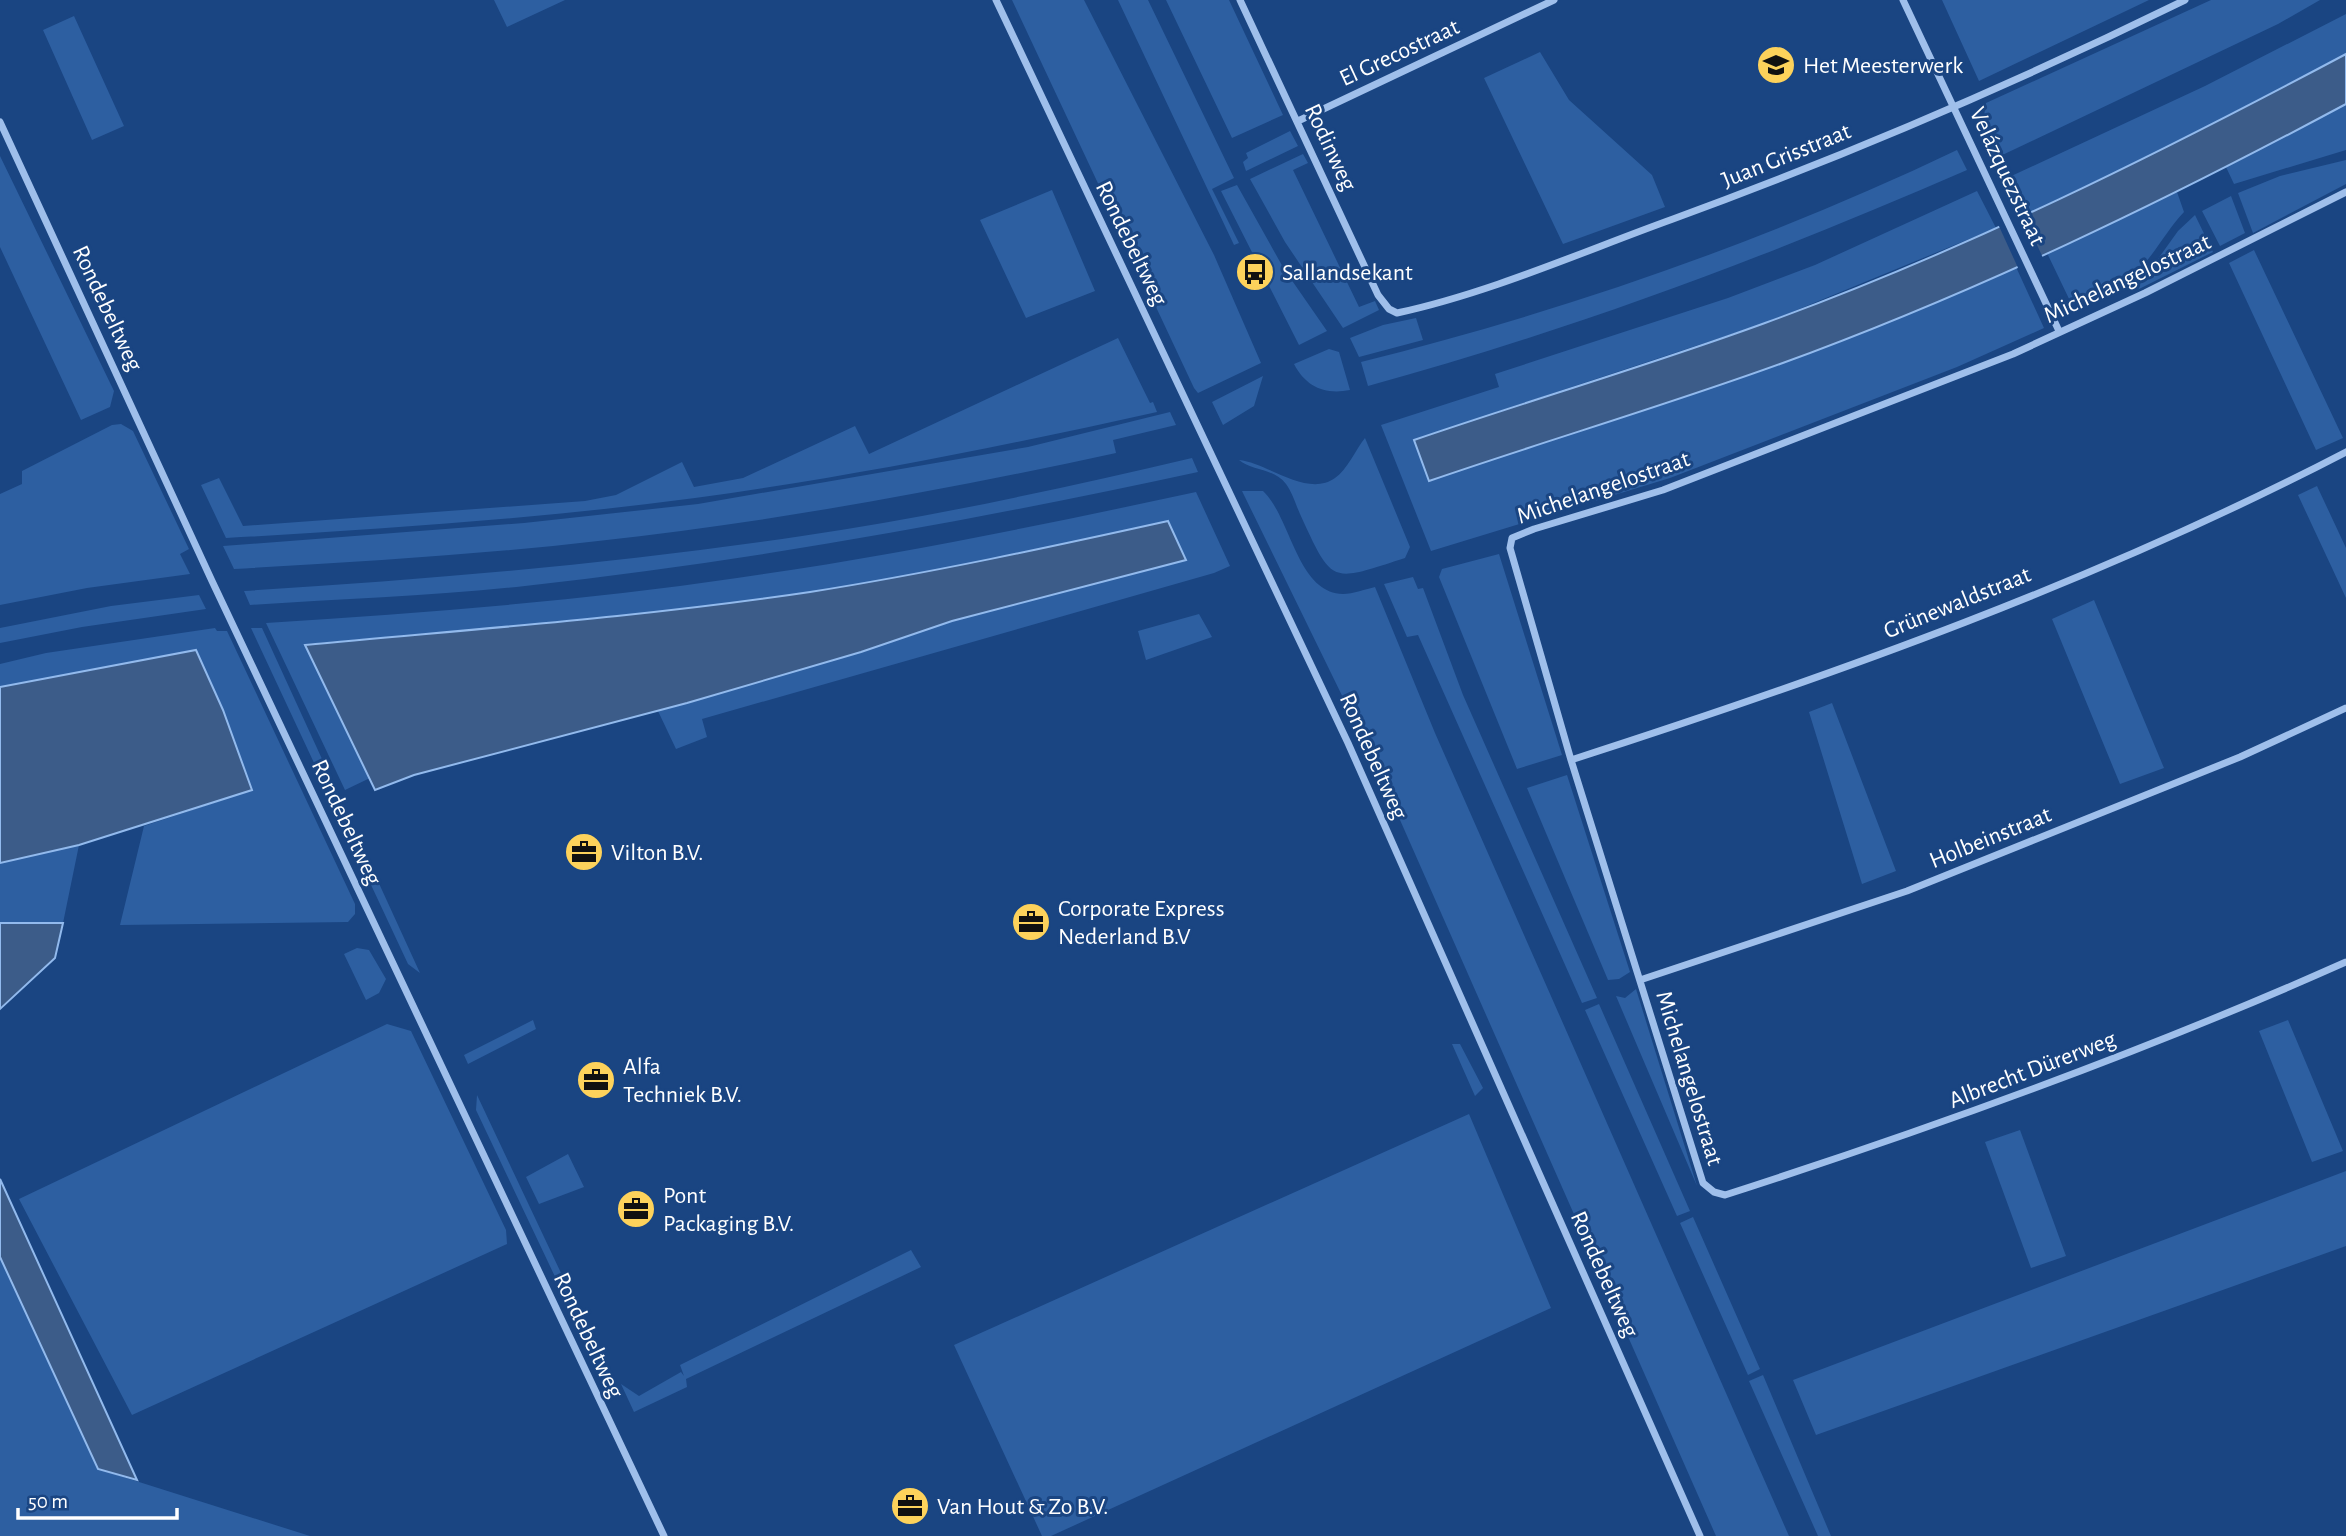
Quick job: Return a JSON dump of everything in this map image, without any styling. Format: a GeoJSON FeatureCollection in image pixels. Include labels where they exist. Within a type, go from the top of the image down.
{"type":"FeatureCollection","features":[{"type":"Feature","properties":{"kind":"street","name":"Rondebeltweg"},"geometry":{"type":"LineString","coordinates":[[996,0],[1348,743],[1700,1536]]}},
{"type":"Feature","properties":{"kind":"street","name":"Rodinweg"},"geometry":{"type":"LineString","coordinates":[[1240,0],[1378,295],[1389,309]]}},
{"type":"Feature","properties":{"kind":"street","name":"El Grecostraat"},"geometry":{"type":"LineString","coordinates":[[1298,121],[1554,0]]}},
{"type":"Feature","properties":{"kind":"street","name":"Velázquezstraat"},"geometry":{"type":"LineString","coordinates":[[1903,0],[2059,331]]}},
{"type":"Feature","properties":{"kind":"street","name":"Juan Grisstraat"},"geometry":{"type":"LineString","coordinates":[[1389,309],[1397,313],[1411,310],[1574,257],[1731,198],[1955,108],[2185,0]]}},
{"type":"Feature","properties":{"kind":"street","name":"Rondebeltweg"},"geometry":{"type":"LineString","coordinates":[[0,122],[212,581],[664,1536]]}},
{"type":"Feature","properties":{"kind":"street","name":"Michelangelostraat"},"geometry":{"type":"LineString","coordinates":[[1725,1195],[1714,1192],[1703,1183],[1571,760],[1510,548],[1513,538],[1534,529],[1663,490],[2012,354],[2145,293],[2346,192]]}},
{"type":"Feature","properties":{"kind":"street","name":"Grünewaldstraat"},"geometry":{"type":"LineString","coordinates":[[1571,760],[1828,674],[2037,592],[2151,545],[2346,452]]}},
{"type":"Feature","properties":{"kind":"street","name":"Holbeinstraat"},"geometry":{"type":"LineString","coordinates":[[1640,980],[1907,891],[2240,757],[2346,708]]}},
{"type":"Feature","properties":{"kind":"street","name":"Albrecht Dürerweg"},"geometry":{"type":"LineString","coordinates":[[1725,1195],[1894,1140],[2065,1078],[2240,1010],[2346,962]]}},
{"type":"Feature","properties":{"kind":"shaded area"},"geometry":{"type":"Polygon","coordinates":[[[494,0],[565,0],[507,27],[494,0]]]}},
{"type":"Feature","properties":{"kind":"shaded area"},"geometry":{"type":"Polygon","coordinates":[[[1012,0],[1084,0],[1214,255],[1261,363],[1198,393],[1194,388],[1012,0]]]}},
{"type":"Feature","properties":{"kind":"shaded area"},"geometry":{"type":"Polygon","coordinates":[[[1118,0],[1148,0],[1234,178],[1212,189],[1239,243],[1234,245],[1118,0]]]}},
{"type":"Feature","properties":{"kind":"shaded area"},"geometry":{"type":"Polygon","coordinates":[[[1166,0],[1229,0],[1283,115],[1232,138],[1166,0]]]}},
{"type":"Feature","properties":{"kind":"shaded area"},"geometry":{"type":"Polygon","coordinates":[[[1942,0],[2149,0],[1979,81],[1942,0]]]}},
{"type":"Feature","properties":{"kind":"shaded area"},"geometry":{"type":"Polygon","coordinates":[[[2211,0],[2320,0],[2278,24],[1996,158],[1983,122],[1986,103],[2211,0]]]}},
{"type":"Feature","properties":{"kind":"shaded area"},"geometry":{"type":"Polygon","coordinates":[[[2346,14],[2346,54],[2157,152],[2022,216],[2013,201],[2007,178],[2205,86],[2346,14]]]}},
{"type":"Feature","properties":{"kind":"shaded area"},"geometry":{"type":"Polygon","coordinates":[[[74,16],[124,126],[92,140],[43,30],[74,16]]]}},
{"type":"Feature","properties":{"kind":"shaded area"},"geometry":{"type":"Polygon","coordinates":[[[1540,52],[1569,100],[1652,175],[1665,207],[1563,244],[1484,78],[1540,52]]]}},
{"type":"Feature","properties":{"kind":"shaded area"},"geometry":{"type":"Polygon","coordinates":[[[2346,54],[2346,104],[2208,176],[2068,244],[1925,307],[1780,364],[1429,481],[1414,440],[1634,368],[1840,295],[2060,199],[2346,54]]]}},
{"type":"Feature","properties":{"kind":"shaded area"},"geometry":{"type":"Polygon","coordinates":[[[2346,104],[2346,150],[2234,184],[2226,167],[2346,104]]]}},
{"type":"Feature","properties":{"kind":"shaded area"},"geometry":{"type":"Polygon","coordinates":[[[1290,131],[1298,146],[1246,171],[1243,162],[1248,158],[1246,153],[1290,131]]]}},
{"type":"Feature","properties":{"kind":"shaded area"},"geometry":{"type":"Polygon","coordinates":[[[1957,150],[1967,170],[1820,232],[1671,289],[1521,341],[1368,386],[1361,362],[1513,320],[1664,271],[1812,214],[1957,150]]]}},
{"type":"Feature","properties":{"kind":"shaded area"},"geometry":{"type":"Polygon","coordinates":[[[1303,154],[1308,163],[1293,170],[1359,307],[1375,301],[1379,310],[1343,328],[1285,242],[1250,179],[1303,154]]]}},
{"type":"Feature","properties":{"kind":"shaded area"},"geometry":{"type":"Polygon","coordinates":[[[0,156],[114,391],[110,407],[81,420],[0,247],[0,156]]]}},
{"type":"Feature","properties":{"kind":"shaded area"},"geometry":{"type":"Polygon","coordinates":[[[2346,160],[2346,184],[2253,233],[2238,193],[2280,176],[2346,160]]]}},
{"type":"Feature","properties":{"kind":"shaded area"},"geometry":{"type":"Polygon","coordinates":[[[1237,185],[1284,269],[1327,331],[1299,345],[1221,191],[1237,185]]]}},
{"type":"Feature","properties":{"kind":"shaded area"},"geometry":{"type":"Polygon","coordinates":[[[1052,190],[1095,291],[1026,318],[980,220],[1052,190]]]}},
{"type":"Feature","properties":{"kind":"shaded area"},"geometry":{"type":"Polygon","coordinates":[[[1977,191],[1996,228],[1765,323],[1496,412],[1429,481],[1779,364],[2016,267],[2044,328],[1957,367],[1670,478],[1431,551],[1381,425],[1499,387],[1495,374],[1728,298],[1815,265],[1977,191]]]}},
{"type":"Feature","properties":{"kind":"shaded area"},"geometry":{"type":"Polygon","coordinates":[[[2177,192],[2184,212],[2136,273],[2115,288],[2072,305],[2047,253],[2177,192]]]}},
{"type":"Feature","properties":{"kind":"shaded area"},"geometry":{"type":"Polygon","coordinates":[[[2231,196],[2245,233],[2220,246],[2202,211],[2231,196]]]}},
{"type":"Feature","properties":{"kind":"shaded area"},"geometry":{"type":"Polygon","coordinates":[[[2195,215],[2213,252],[2135,291],[2178,231],[2195,215]]]}},
{"type":"Feature","properties":{"kind":"shaded area"},"geometry":{"type":"Polygon","coordinates":[[[2254,250],[2343,438],[2316,450],[2229,263],[2254,250]]]}},
{"type":"Feature","properties":{"kind":"shaded area"},"geometry":{"type":"Polygon","coordinates":[[[1416,318],[1423,340],[1359,357],[1350,338],[1383,325],[1416,318]]]}},
{"type":"Feature","properties":{"kind":"shaded area"},"geometry":{"type":"Polygon","coordinates":[[[1118,338],[1157,412],[869,471],[695,498],[578,512],[226,538],[201,485],[219,478],[243,526],[585,501],[616,495],[682,462],[694,487],[743,478],[855,426],[869,454],[1118,338]]]}},
{"type":"Feature","properties":{"kind":"shaded area"},"geometry":{"type":"Polygon","coordinates":[[[1329,349],[1339,352],[1350,390],[1317,388],[1304,378],[1294,364],[1329,349]]]}},
{"type":"Feature","properties":{"kind":"shaded area"},"geometry":{"type":"Polygon","coordinates":[[[1263,376],[1254,406],[1223,425],[1212,402],[1263,376]]]}},
{"type":"Feature","properties":{"kind":"shaded area"},"geometry":{"type":"Polygon","coordinates":[[[1170,412],[1176,425],[1113,440],[1116,453],[987,480],[793,515],[598,541],[507,550],[234,569],[223,546],[524,523],[698,504],[1028,447],[1170,412]]]}},
{"type":"Feature","properties":{"kind":"shaded area"},"geometry":{"type":"Polygon","coordinates":[[[121,424],[133,431],[189,549],[180,554],[190,574],[87,588],[0,605],[0,494],[22,484],[22,471],[112,425],[121,424]]]}},
{"type":"Feature","properties":{"kind":"shaded area"},"geometry":{"type":"Polygon","coordinates":[[[1365,438],[1410,547],[1405,558],[1348,574],[1337,572],[1328,566],[1320,555],[1286,484],[1275,475],[1239,460],[1300,482],[1324,483],[1343,470],[1365,438]]]}},
{"type":"Feature","properties":{"kind":"shaded area"},"geometry":{"type":"Polygon","coordinates":[[[1192,458],[1198,472],[1031,507],[779,552],[610,576],[457,592],[250,605],[244,591],[524,569],[733,546],[949,511],[1192,458]]]}},
{"type":"Feature","properties":{"kind":"shaded area"},"geometry":{"type":"Polygon","coordinates":[[[2317,486],[2346,548],[2346,598],[2298,495],[2317,486]]]}},
{"type":"Feature","properties":{"kind":"shaded area"},"geometry":{"type":"Polygon","coordinates":[[[1242,491],[1263,491],[1273,503],[1296,552],[1315,581],[1328,590],[1343,594],[1375,587],[1435,733],[1789,1536],[1716,1536],[1374,761],[1242,491]]]}},
{"type":"Feature","properties":{"kind":"shaded area"},"geometry":{"type":"Polygon","coordinates":[[[1196,492],[1230,566],[1214,573],[702,719],[707,737],[676,749],[658,711],[861,652],[952,621],[1185,559],[1168,521],[990,560],[747,601],[495,628],[306,644],[370,778],[345,790],[266,623],[502,605],[737,578],[967,539],[1196,492]]]}},
{"type":"Feature","properties":{"kind":"shaded area"},"geometry":{"type":"Polygon","coordinates":[[[1168,521],[1186,560],[952,621],[861,652],[687,703],[414,775],[375,790],[305,645],[621,616],[810,592],[945,568],[1168,521]]]}},
{"type":"Feature","properties":{"kind":"shaded area"},"geometry":{"type":"Polygon","coordinates":[[[1499,554],[1562,755],[1517,769],[1439,577],[1442,569],[1499,554]]]}},
{"type":"Feature","properties":{"kind":"shaded area"},"geometry":{"type":"Polygon","coordinates":[[[1413,577],[1418,589],[1423,588],[1463,695],[1597,998],[1582,1003],[1418,635],[1407,637],[1384,584],[1413,577]]]}},
{"type":"Feature","properties":{"kind":"shaded area"},"geometry":{"type":"Polygon","coordinates":[[[199,595],[206,609],[82,627],[0,643],[0,628],[111,606],[199,595]]]}},
{"type":"Feature","properties":{"kind":"shaded area"},"geometry":{"type":"Polygon","coordinates":[[[2094,600],[2164,768],[2120,784],[2052,619],[2094,600]]]}},
{"type":"Feature","properties":{"kind":"shaded area"},"geometry":{"type":"Polygon","coordinates":[[[1199,614],[1212,637],[1146,660],[1138,631],[1199,614]]]}},
{"type":"Feature","properties":{"kind":"shaded area"},"geometry":{"type":"Polygon","coordinates":[[[215,628],[217,631],[227,631],[355,904],[355,914],[348,922],[120,925],[144,826],[252,790],[223,710],[196,650],[0,687],[0,664],[46,653],[215,628]]]}},
{"type":"Feature","properties":{"kind":"shaded area"},"geometry":{"type":"Polygon","coordinates":[[[251,628],[262,628],[420,973],[408,964],[251,628]]]}},
{"type":"Feature","properties":{"kind":"shaded area"},"geometry":{"type":"Polygon","coordinates":[[[196,650],[223,710],[252,790],[79,845],[0,863],[0,687],[196,650]]]}},
{"type":"Feature","properties":{"kind":"shaded area"},"geometry":{"type":"Polygon","coordinates":[[[1832,703],[1896,871],[1862,884],[1809,712],[1832,703]]]}},
{"type":"Feature","properties":{"kind":"shaded area"},"geometry":{"type":"Polygon","coordinates":[[[1567,775],[1630,972],[1619,979],[1608,980],[1527,788],[1567,775]]]}},
{"type":"Feature","properties":{"kind":"shaded area"},"geometry":{"type":"Polygon","coordinates":[[[79,845],[63,923],[0,923],[0,863],[79,845]]]}},
{"type":"Feature","properties":{"kind":"shaded area"},"geometry":{"type":"Polygon","coordinates":[[[0,923],[63,923],[55,958],[0,1009],[0,923]]]}},
{"type":"Feature","properties":{"kind":"shaded area"},"geometry":{"type":"Polygon","coordinates":[[[357,948],[369,950],[386,979],[379,993],[366,1000],[344,954],[357,948]]]}},
{"type":"Feature","properties":{"kind":"shaded area"},"geometry":{"type":"Polygon","coordinates":[[[1636,989],[1697,1186],[1616,996],[1625,998],[1636,989]]]}},
{"type":"Feature","properties":{"kind":"shaded area"},"geometry":{"type":"Polygon","coordinates":[[[1599,1004],[1690,1211],[1677,1216],[1585,1010],[1599,1004]]]}},
{"type":"Feature","properties":{"kind":"shaded area"},"geometry":{"type":"Polygon","coordinates":[[[533,1020],[536,1029],[468,1064],[464,1055],[533,1020]]]}},
{"type":"Feature","properties":{"kind":"shaded area"},"geometry":{"type":"Polygon","coordinates":[[[2288,1020],[2343,1151],[2312,1162],[2259,1031],[2288,1020]]]}},
{"type":"Feature","properties":{"kind":"shaded area"},"geometry":{"type":"Polygon","coordinates":[[[387,1024],[411,1031],[506,1230],[507,1244],[132,1415],[19,1199],[387,1024]]]}},
{"type":"Feature","properties":{"kind":"shaded area"},"geometry":{"type":"Polygon","coordinates":[[[1452,1044],[1460,1044],[1483,1088],[1475,1096],[1452,1044]]]}},
{"type":"Feature","properties":{"kind":"shaded area"},"geometry":{"type":"Polygon","coordinates":[[[477,1095],[586,1326],[576,1321],[476,1110],[477,1095]]]}},
{"type":"Feature","properties":{"kind":"shaded area"},"geometry":{"type":"Polygon","coordinates":[[[1469,1114],[1551,1308],[1051,1536],[1042,1536],[954,1345],[1469,1114]]]}},
{"type":"Feature","properties":{"kind":"shaded area"},"geometry":{"type":"Polygon","coordinates":[[[2020,1130],[2066,1256],[2031,1268],[1985,1142],[2020,1130]]]}},
{"type":"Feature","properties":{"kind":"shaded area"},"geometry":{"type":"Polygon","coordinates":[[[568,1154],[584,1187],[539,1204],[526,1177],[568,1154]]]}},
{"type":"Feature","properties":{"kind":"shaded area"},"geometry":{"type":"Polygon","coordinates":[[[2346,1171],[2346,1246],[1816,1435],[1793,1380],[2346,1171]]]}},
{"type":"Feature","properties":{"kind":"shaded area"},"geometry":{"type":"Polygon","coordinates":[[[0,1179],[137,1480],[98,1469],[0,1257],[0,1179]]]}},
{"type":"Feature","properties":{"kind":"shaded area"},"geometry":{"type":"Polygon","coordinates":[[[1693,1217],[1760,1369],[1748,1375],[1680,1223],[1693,1217]]]}},
{"type":"Feature","properties":{"kind":"shaded area"},"geometry":{"type":"Polygon","coordinates":[[[0,1246],[98,1469],[310,1536],[0,1536],[0,1246]]]}},
{"type":"Feature","properties":{"kind":"shaded area"},"geometry":{"type":"Polygon","coordinates":[[[911,1250],[921,1267],[686,1379],[687,1387],[634,1412],[621,1384],[639,1396],[681,1372],[684,1376],[680,1365],[911,1250]]]}},
{"type":"Feature","properties":{"kind":"shaded area"},"geometry":{"type":"Polygon","coordinates":[[[1763,1375],[1831,1536],[1818,1536],[1749,1381],[1763,1375]]]}},
{"type":"Feature","properties":{"kind":"pier"},"geometry":{"type":"Polygon","coordinates":[[[2022,212],[2043,258],[2019,270],[1998,224],[2022,212]]]}},
{"type":"Feature","properties":{"kind":"place","name":"Het Meesterwerk"},"geometry":{"type":"Point","coordinates":[1776,65]}},
{"type":"Feature","properties":{"kind":"place","name":"Sallandsekant"},"geometry":{"type":"Point","coordinates":[1255,272]}},
{"type":"Feature","properties":{"kind":"place","name":"Vilton B.V."},"geometry":{"type":"Point","coordinates":[584,852]}},
{"type":"Feature","properties":{"kind":"place","name":"Corporate Express Nederland B.V"},"geometry":{"type":"Point","coordinates":[1031,922]}},
{"type":"Feature","properties":{"kind":"place","name":"Alfa Techniek B.V."},"geometry":{"type":"Point","coordinates":[596,1080]}},
{"type":"Feature","properties":{"kind":"place","name":"Pont Packaging B.V."},"geometry":{"type":"Point","coordinates":[636,1209]}},
{"type":"Feature","properties":{"kind":"place","name":"Van Hout & Zo B.V."},"geometry":{"type":"Point","coordinates":[910,1506]}}]}
